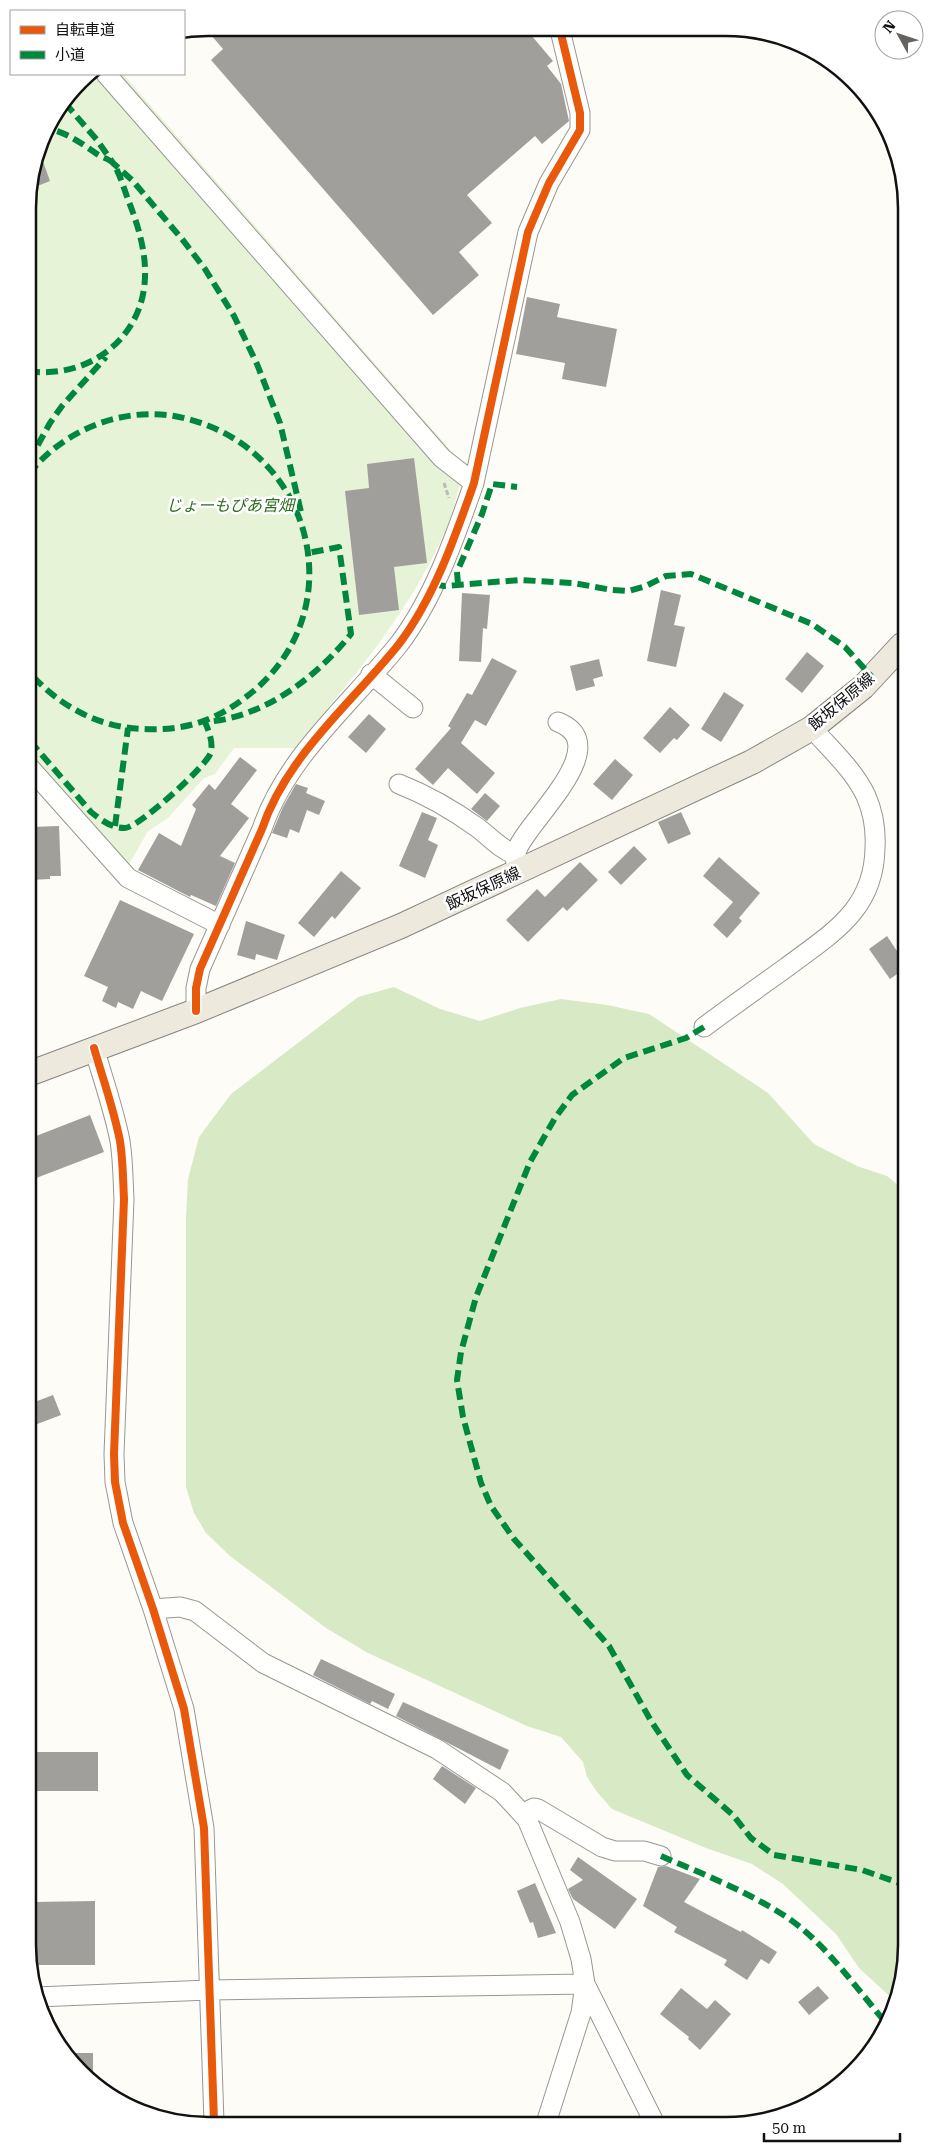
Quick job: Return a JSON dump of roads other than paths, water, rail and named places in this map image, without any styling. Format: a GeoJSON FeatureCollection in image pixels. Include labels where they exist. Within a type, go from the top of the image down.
{"type":"FeatureCollection","features":[{"type":"Feature","properties":{"kind":"main road","name":"飯坂保原線"},"geometry":{"type":"LineString","coordinates":[[36,1071],[196,1011],[401,926],[517,864],[752,762],[812,728],[863,687],[898,650]]}},
{"type":"Feature","properties":{"kind":"street"},"geometry":{"type":"LineString","coordinates":[[196,1011],[196,988],[200,969],[269,809],[281,787],[312,744],[399,643],[431,591],[444,564],[474,483],[528,232],[549,183],[580,130],[580,113],[561,36]]}},
{"type":"Feature","properties":{"kind":"street"},"geometry":{"type":"LineString","coordinates":[[107,75],[442,458],[474,483]]}},
{"type":"Feature","properties":{"kind":"street"},"geometry":{"type":"LineString","coordinates":[[371,674],[413,708]]}},
{"type":"Feature","properties":{"kind":"street"},"geometry":{"type":"LineString","coordinates":[[517,864],[523,838],[563,785],[576,754],[578,742],[576,735],[558,722]]}},
{"type":"Feature","properties":{"kind":"street"},"geometry":{"type":"LineString","coordinates":[[704,1027],[833,932],[856,909],[864,897],[870,882],[875,863],[876,839],[873,818],[866,796],[856,780],[812,728]]}},
{"type":"Feature","properties":{"kind":"street"},"geometry":{"type":"LineString","coordinates":[[37,775],[128,878],[220,925]]}},
{"type":"Feature","properties":{"kind":"street"},"geometry":{"type":"LineString","coordinates":[[399,784],[436,801],[478,828],[509,853],[517,864]]}},
{"type":"Feature","properties":{"kind":"street"},"geometry":{"type":"LineString","coordinates":[[94,1048],[120,1142],[123,1168],[124,1199],[114,1454],[115,1482],[123,1523],[153,1609],[184,1709],[203,1819],[214,2117]]}},
{"type":"Feature","properties":{"kind":"street"},"geometry":{"type":"LineString","coordinates":[[153,1609],[180,1606],[194,1611],[263,1663],[437,1749],[502,1792],[527,1820],[570,1922],[581,1959],[585,1984],[581,2013],[548,2117]]}},
{"type":"Feature","properties":{"kind":"street"},"geometry":{"type":"LineString","coordinates":[[522,1814],[534,1808],[538,1809],[602,1847],[616,1851],[644,1851],[661,1856]]}},
{"type":"Feature","properties":{"kind":"street"},"geometry":{"type":"LineString","coordinates":[[45,1997],[209,1990],[585,1984]]}},
{"type":"Feature","properties":{"kind":"street"},"geometry":{"type":"LineString","coordinates":[[585,1984],[652,2117]]}},
{"type":"Feature","properties":{"kind":"park label","name":"じょーもぴあ宮畑"},"geometry":{"type":"Point","coordinates":[230,505]}}]}
